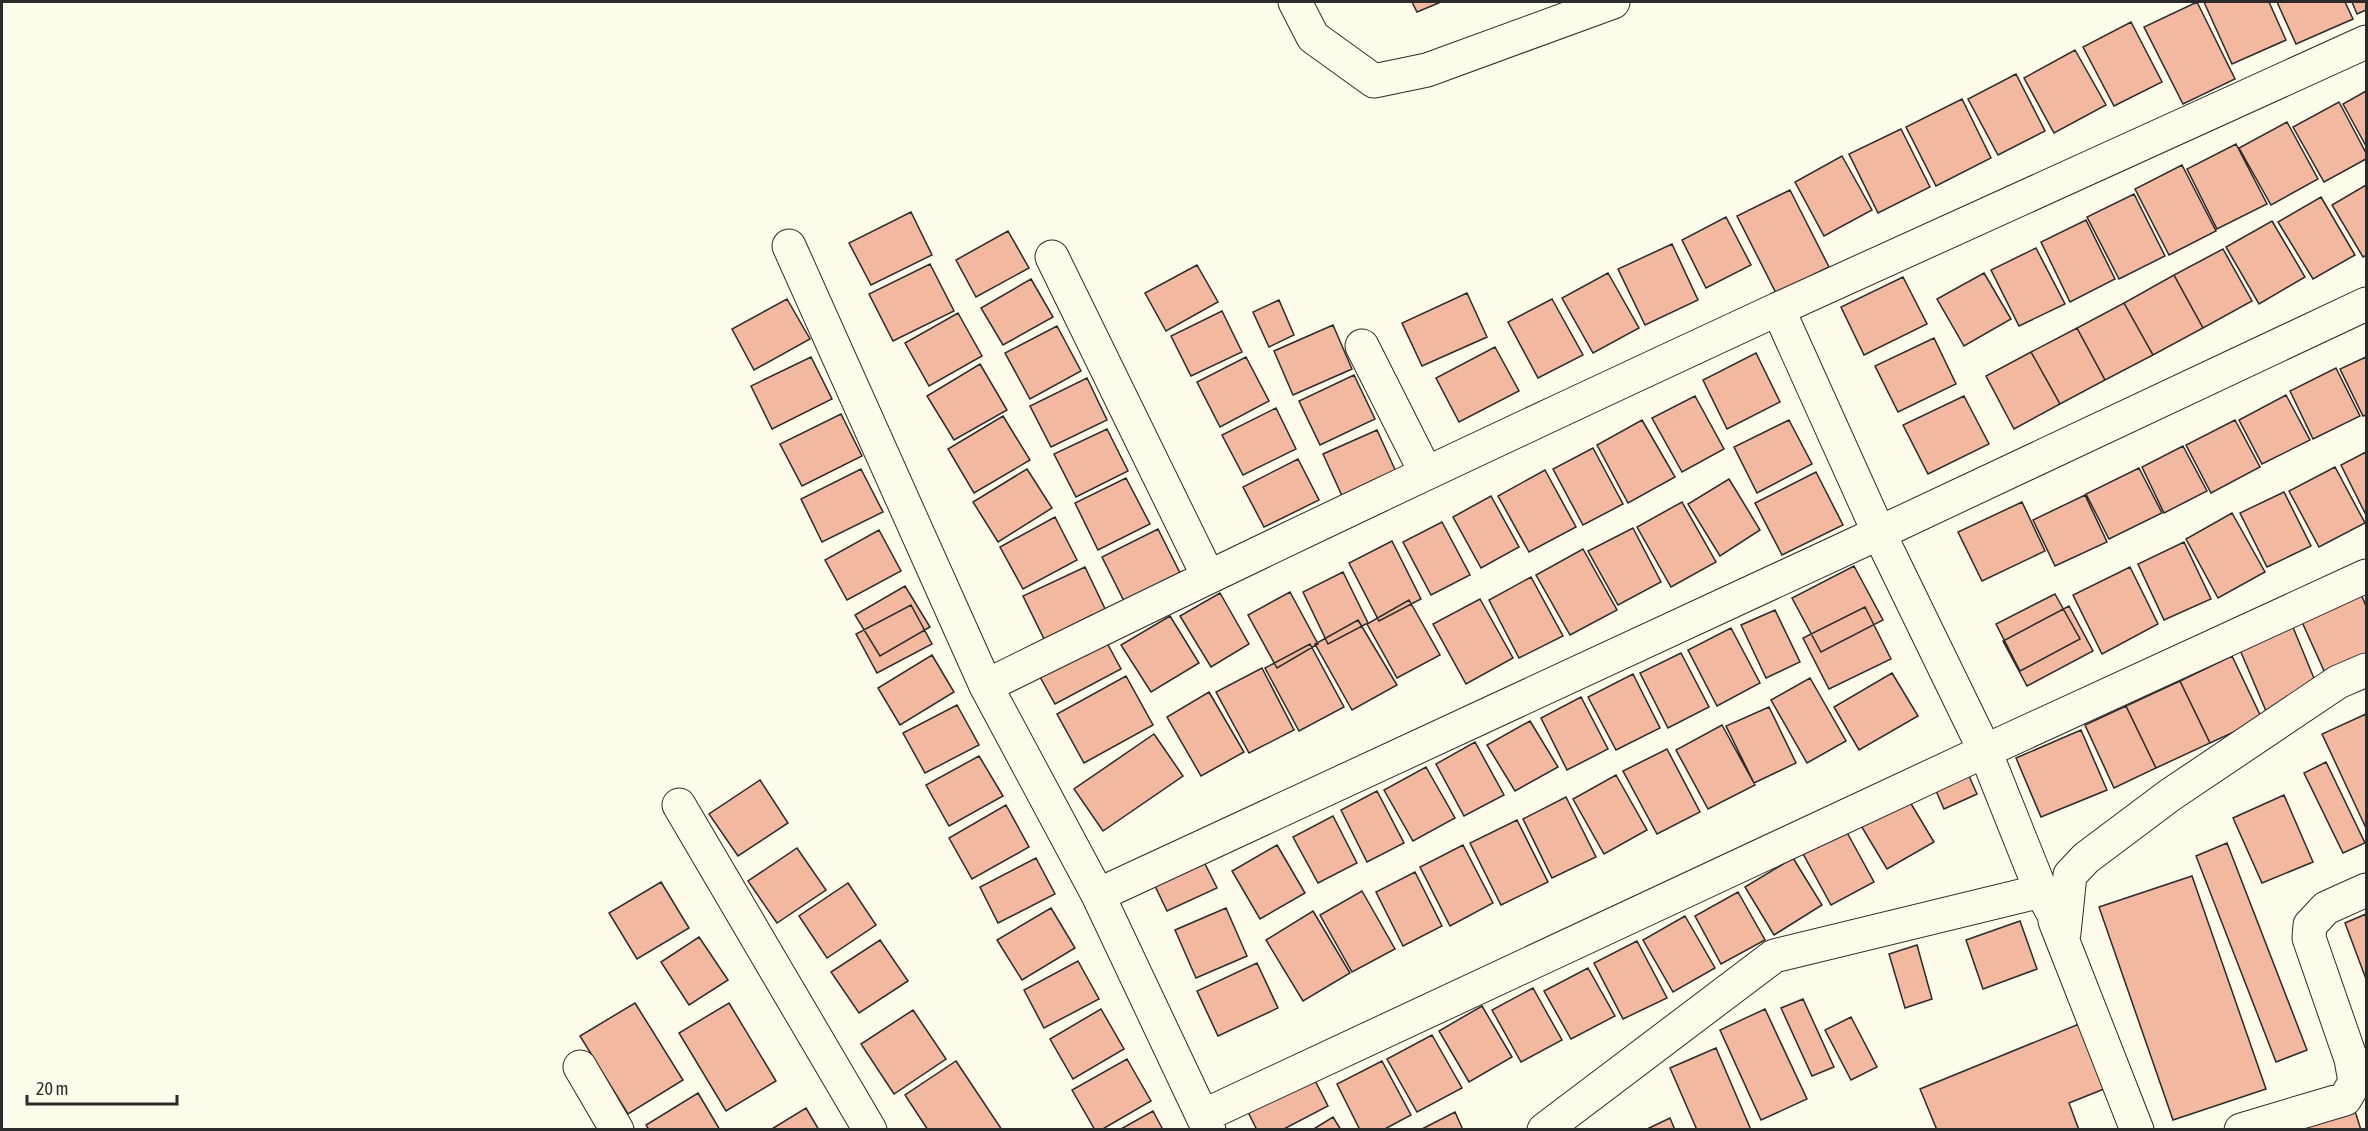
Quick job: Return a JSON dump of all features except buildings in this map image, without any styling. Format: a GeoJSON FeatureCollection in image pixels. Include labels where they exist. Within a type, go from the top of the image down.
{"type":"FeatureCollection","features":[{"type":"Feature","properties":{"kind":"street"},"geometry":{"type":"LineString","coordinates":[[1295,2],[1313,37],[1374,81],[1427,70],[1613,2]]}},
{"type":"Feature","properties":{"kind":"street"},"geometry":{"type":"LineString","coordinates":[[986,686],[1208,576],[1426,473],[1778,309],[2367,42]]}},
{"type":"Feature","properties":{"kind":"street"},"geometry":{"type":"LineString","coordinates":[[789,246],[986,686],[1098,895],[1206,1123],[1985,751],[2367,576]]}},
{"type":"Feature","properties":{"kind":"street"},"geometry":{"type":"LineString","coordinates":[[1052,257],[1208,576]]}},
{"type":"Feature","properties":{"kind":"street"},"geometry":{"type":"LineString","coordinates":[[1098,895],[2367,304]]}},
{"type":"Feature","properties":{"kind":"street"},"geometry":{"type":"LineString","coordinates":[[1778,309],[1879,533],[1985,751],[2040,891],[2064,933]]}},
{"type":"Feature","properties":{"kind":"street"},"geometry":{"type":"LineString","coordinates":[[1362,346],[1426,473]]}},
{"type":"Feature","properties":{"kind":"street"},"geometry":{"type":"LineString","coordinates":[[2064,933],[2070,875],[2086,858],[2170,795],[2308,702],[2338,682],[2367,670]]}},
{"type":"Feature","properties":{"kind":"street"},"geometry":{"type":"LineString","coordinates":[[679,805],[870,1130]]}},
{"type":"Feature","properties":{"kind":"street"},"geometry":{"type":"LineString","coordinates":[[2241,1130],[2345,1099],[2355,1082],[2351,1059],[2309,938],[2309,931],[2310,925],[2326,908],[2367,890]]}},
{"type":"Feature","properties":{"kind":"street"},"geometry":{"type":"LineString","coordinates":[[1544,1130],[1774,956],[2040,891]]}},
{"type":"Feature","properties":{"kind":"street"},"geometry":{"type":"LineString","coordinates":[[2064,933],[2055,921],[2137,1130]]}},
{"type":"Feature","properties":{"kind":"street"},"geometry":{"type":"LineString","coordinates":[[580,1066],[617,1130]]}}]}
